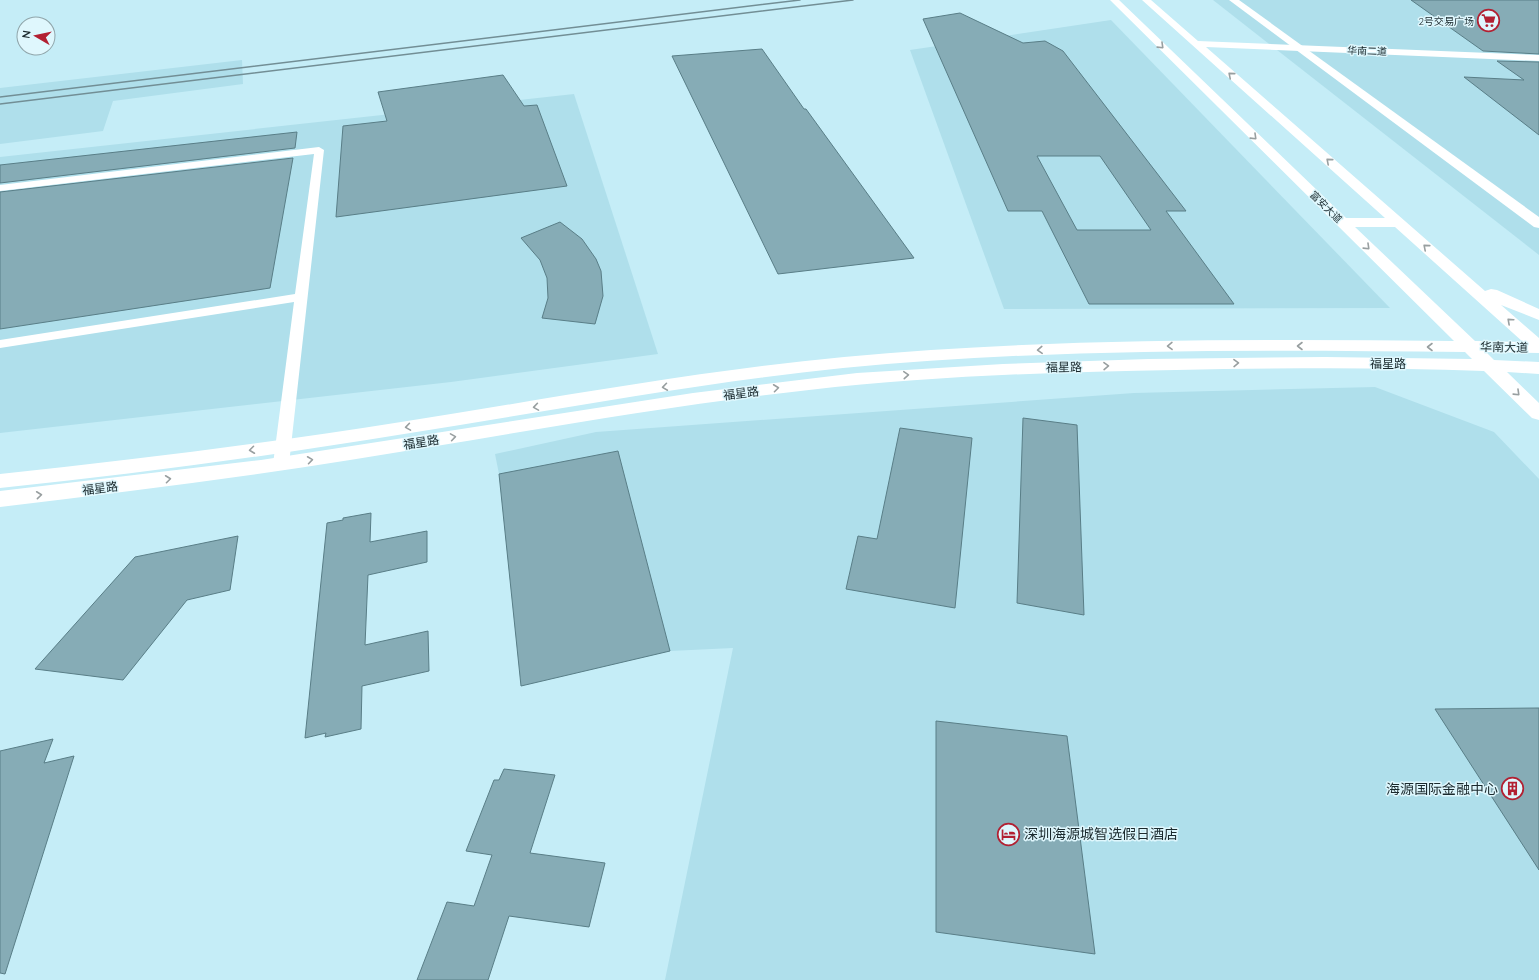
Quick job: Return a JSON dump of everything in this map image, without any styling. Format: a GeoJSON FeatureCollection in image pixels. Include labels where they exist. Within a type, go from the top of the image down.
{"type":"FeatureCollection","features":[{"type":"Feature","properties":{"kind":"street","name":"富安大道"},"geometry":{"type":"LineString","coordinates":[[1114,0],[1539,414]]}},
{"type":"Feature","properties":{"kind":"street"},"geometry":{"type":"LineString","coordinates":[[1146,0],[1539,347]]}},
{"type":"Feature","properties":{"kind":"street"},"geometry":{"type":"LineString","coordinates":[[1233,0],[1539,224]]}},
{"type":"Feature","properties":{"kind":"street","name":"华南二道"},"geometry":{"type":"LineString","coordinates":[[1198,46],[1539,58]]}},
{"type":"Feature","properties":{"kind":"street","name":"华南二道"},"geometry":{"type":"LineString","coordinates":[[1300,50],[1539,63]]}},
{"type":"Feature","properties":{"kind":"street"},"geometry":{"type":"LineString","coordinates":[[1342,222],[1399,223]]}},
{"type":"Feature","properties":{"kind":"street"},"geometry":{"type":"LineString","coordinates":[[1455,273],[1505,302],[1539,315]]}},
{"type":"Feature","properties":{"kind":"street","name":"华南大道"},"geometry":{"type":"LineString","coordinates":[[1469,346],[1539,347]]}},
{"type":"Feature","properties":{"kind":"street","name":"福星路"},"geometry":{"type":"LineString","coordinates":[[0,500],[282,455],[675,385],[779,370],[876,360],[1044,350],[1135,347],[1469,346]]}},
{"type":"Feature","properties":{"kind":"street","name":"福星路"},"geometry":{"type":"LineString","coordinates":[[0,481],[282,455],[710,396],[889,376],[1031,368],[1128,365],[1417,363],[1489,365]]}},
{"type":"Feature","properties":{"kind":"street","name":"华南大道"},"geometry":{"type":"LineString","coordinates":[[1489,365],[1539,368]]}},
{"type":"Feature","properties":{"kind":"lane"},"geometry":{"type":"LineString","coordinates":[[0,188],[319,150],[282,455]]}},
{"type":"Feature","properties":{"kind":"lane"},"geometry":{"type":"LineString","coordinates":[[0,344],[301,298]]}},
{"type":"Feature","properties":{"kind":"shaded area"},"geometry":{"type":"Polygon","coordinates":[[[1213,0],[1539,0],[1539,255],[1213,0]]]}},
{"type":"Feature","properties":{"kind":"shaded area"},"geometry":{"type":"Polygon","coordinates":[[[1111,20],[1390,308],[1004,309],[910,50],[1111,20]]]}},
{"type":"Feature","properties":{"kind":"shaded area"},"geometry":{"type":"Polygon","coordinates":[[[242,60],[243,84],[113,101],[103,131],[0,144],[0,88],[242,60]]]}},
{"type":"Feature","properties":{"kind":"shaded area"},"geometry":{"type":"Polygon","coordinates":[[[574,94],[658,354],[451,382],[0,433],[0,157],[574,94]]]}},
{"type":"Feature","properties":{"kind":"shaded area"},"geometry":{"type":"Polygon","coordinates":[[[1375,387],[1494,432],[1539,479],[1539,980],[665,980],[733,648],[670,651],[521,686],[499,474],[495,454],[596,432],[1134,393],[1375,387]]]}},
{"type":"Feature","properties":{"kind":"building","name":"2号交易广场"},"geometry":{"type":"Polygon","coordinates":[[[1411,0],[1539,0],[1539,54],[1483,51],[1411,0]]]}},
{"type":"Feature","properties":{"kind":"building"},"geometry":{"type":"Polygon","coordinates":[[[960,13],[1023,43],[1045,41],[1063,51],[1186,211],[1166,211],[1234,304],[1089,304],[1042,211],[1008,211],[923,19],[960,13]],[[1037,156],[1077,230],[1151,230],[1100,156],[1037,156]]]}},
{"type":"Feature","properties":{"kind":"building"},"geometry":{"type":"Polygon","coordinates":[[[762,49],[804,109],[806,109],[914,258],[778,274],[672,56],[762,49]]]}},
{"type":"Feature","properties":{"kind":"building"},"geometry":{"type":"Polygon","coordinates":[[[1497,61],[1539,62],[1539,135],[1464,77],[1524,80],[1497,61]]]}},
{"type":"Feature","properties":{"kind":"building"},"geometry":{"type":"Polygon","coordinates":[[[503,75],[524,106],[537,105],[567,186],[336,217],[343,126],[387,121],[378,92],[503,75]]]}},
{"type":"Feature","properties":{"kind":"building"},"geometry":{"type":"Polygon","coordinates":[[[297,132],[295,148],[0,183],[0,165],[297,132]]]}},
{"type":"Feature","properties":{"kind":"building"},"geometry":{"type":"Polygon","coordinates":[[[293,158],[270,288],[0,329],[0,192],[293,158]]]}},
{"type":"Feature","properties":{"kind":"building"},"geometry":{"type":"Polygon","coordinates":[[[560,222],[582,239],[596,259],[601,271],[603,296],[595,324],[542,318],[548,298],[547,278],[540,260],[521,238],[560,222]]]}},
{"type":"Feature","properties":{"kind":"building"},"geometry":{"type":"Polygon","coordinates":[[[1023,418],[1077,425],[1084,615],[1017,603],[1023,418]]]}},
{"type":"Feature","properties":{"kind":"building"},"geometry":{"type":"Polygon","coordinates":[[[900,428],[972,438],[955,608],[846,589],[858,536],[877,539],[900,428]]]}},
{"type":"Feature","properties":{"kind":"building"},"geometry":{"type":"Polygon","coordinates":[[[618,451],[670,651],[521,686],[499,474],[618,451]]]}},
{"type":"Feature","properties":{"kind":"building"},"geometry":{"type":"Polygon","coordinates":[[[371,513],[370,542],[427,531],[427,562],[368,575],[365,645],[428,631],[429,671],[362,686],[361,729],[325,737],[326,733],[305,738],[327,523],[343,520],[343,518],[371,513]]]}},
{"type":"Feature","properties":{"kind":"building"},"geometry":{"type":"Polygon","coordinates":[[[238,536],[230,590],[187,600],[123,680],[35,669],[135,557],[238,536]]]}},
{"type":"Feature","properties":{"kind":"building","name":"海源国际金融中心"},"geometry":{"type":"Polygon","coordinates":[[[1539,708],[1539,870],[1435,709],[1539,708]]]}},
{"type":"Feature","properties":{"kind":"building","name":"深圳海源城智选假日酒店"},"geometry":{"type":"Polygon","coordinates":[[[936,721],[1067,736],[1095,954],[936,932],[936,721]]]}},
{"type":"Feature","properties":{"kind":"building"},"geometry":{"type":"Polygon","coordinates":[[[53,739],[44,763],[74,756],[5,974],[0,973],[0,751],[53,739]]]}},
{"type":"Feature","properties":{"kind":"building"},"geometry":{"type":"Polygon","coordinates":[[[504,769],[555,775],[530,853],[605,863],[589,927],[509,916],[488,980],[417,980],[447,902],[474,906],[492,855],[466,851],[494,780],[499,780],[504,769]]]}},
{"type":"Feature","properties":{"kind":"railway"},"geometry":{"type":"LineString","coordinates":[[0,97],[800,0]]}},
{"type":"Feature","properties":{"kind":"railway"},"geometry":{"type":"LineString","coordinates":[[0,104],[853,0]]}},
{"type":"Feature","properties":{"kind":"place","name":"2号交易广场"},"geometry":{"type":"Point","coordinates":[1489,21]}},
{"type":"Feature","properties":{"kind":"place","name":"海源国际金融中心"},"geometry":{"type":"Point","coordinates":[1513,789]}},
{"type":"Feature","properties":{"kind":"place","name":"深圳海源城智选假日酒店"},"geometry":{"type":"Point","coordinates":[1008,834]}}]}
